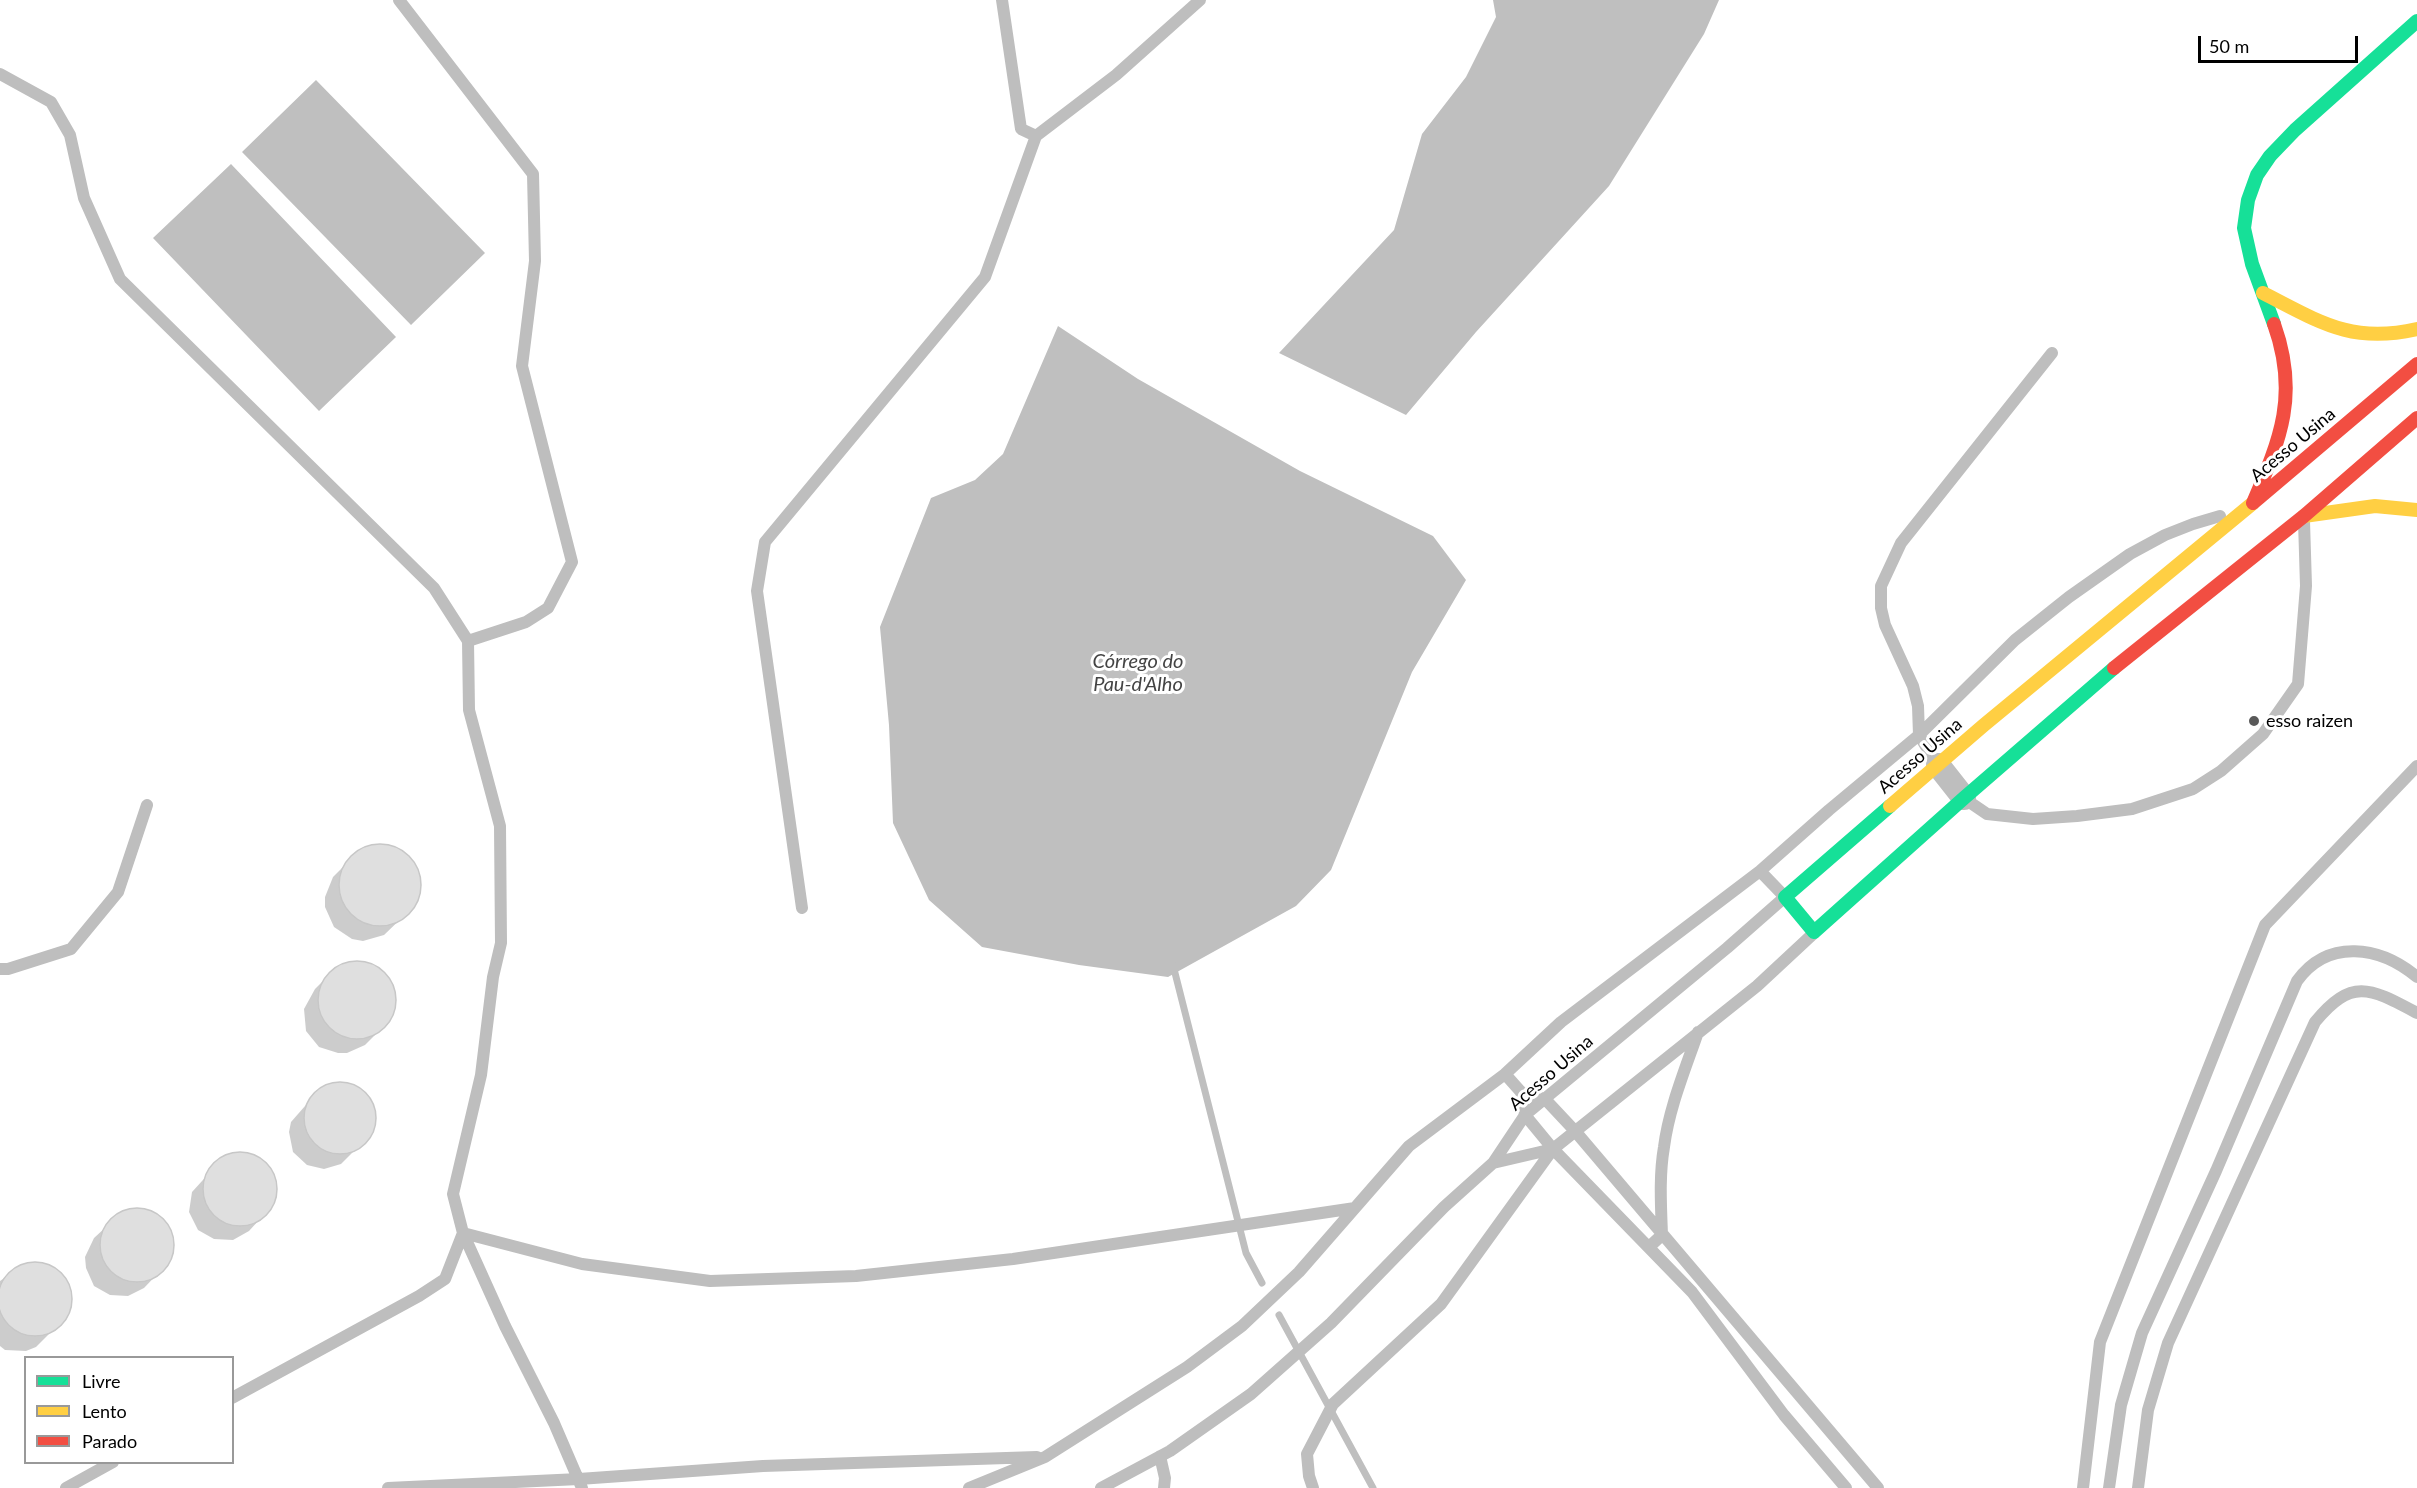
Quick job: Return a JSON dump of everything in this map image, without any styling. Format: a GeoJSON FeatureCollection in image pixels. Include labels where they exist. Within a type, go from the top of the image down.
{"type":"FeatureCollection","features":[{"type":"Feature","properties":{"kind":"main road"},"geometry":{"type":"LineString","coordinates":[[2249,506],[2278,440],[2287,392],[2287,370],[2283,352],[2253,267],[2244,227],[2253,183],[2277,147],[2352,77],[2417,21]]}},
{"type":"Feature","properties":{"kind":"main road"},"geometry":{"type":"LineString","coordinates":[[2263,293],[2346,333],[2384,335],[2417,329]]}},
{"type":"Feature","properties":{"kind":"main road","name":"Acesso Usina"},"geometry":{"type":"LineString","coordinates":[[1785,897],[1938,765],[2417,364]]}},
{"type":"Feature","properties":{"kind":"main road"},"geometry":{"type":"LineString","coordinates":[[1785,897],[1814,932],[2124,660],[2304,516],[2417,418]]}},
{"type":"Feature","properties":{"kind":"main road"},"geometry":{"type":"LineString","coordinates":[[2304,516],[2376,505],[2417,510]]}},
{"type":"Feature","properties":{"kind":"street"},"geometry":{"type":"LineString","coordinates":[[1938,765],[1964,798]]}},
{"type":"Feature","properties":{"kind":"lane"},"geometry":{"type":"LineString","coordinates":[[399,0],[533,174],[535,261],[522,366],[572,562],[548,608],[526,622],[468,641]]}},
{"type":"Feature","properties":{"kind":"lane"},"geometry":{"type":"LineString","coordinates":[[1002,0],[1021,129],[1036,136]]}},
{"type":"Feature","properties":{"kind":"lane"},"geometry":{"type":"LineString","coordinates":[[801,908],[757,591],[765,542],[985,277],[1036,136],[1116,75],[1200,0]]}},
{"type":"Feature","properties":{"kind":"lane"},"geometry":{"type":"LineString","coordinates":[[0,74],[51,102],[61,118],[70,135],[84,198],[120,279],[434,588],[468,641],[469,710],[500,826],[501,943],[493,977],[481,1075],[453,1194],[463,1233],[580,1483]]}},
{"type":"Feature","properties":{"kind":"lane"},"geometry":{"type":"LineString","coordinates":[[1938,765],[1919,735],[1918,706],[1913,686],[1885,625],[1881,608],[1881,586],[1901,543],[2052,353]]}},
{"type":"Feature","properties":{"kind":"lane"},"geometry":{"type":"LineString","coordinates":[[969,1488],[1045,1457],[1187,1367],[1242,1326],[1299,1272],[1409,1146],[1505,1074],[1561,1022],[1760,871],[1919,735],[2015,640],[2069,597],[2130,554],[2165,535],[2249,506]]}},
{"type":"Feature","properties":{"kind":"lane"},"geometry":{"type":"LineString","coordinates":[[1964,798],[1987,814],[2033,819],[2077,816],[2132,809],[2193,789],[2221,771],[2263,734],[2298,684],[2306,586],[2304,516]]}},
{"type":"Feature","properties":{"kind":"lane"},"geometry":{"type":"LineString","coordinates":[[2083,1488],[2100,1342],[2265,925],[2417,766]]}},
{"type":"Feature","properties":{"kind":"lane"},"geometry":{"type":"LineString","coordinates":[[0,969],[8,969],[72,950],[118,892],[147,805]]}},
{"type":"Feature","properties":{"kind":"lane"},"geometry":{"type":"LineString","coordinates":[[1760,871],[1785,897]]}},
{"type":"Feature","properties":{"kind":"lane","name":"Acesso Usina"},"geometry":{"type":"LineString","coordinates":[[1493,1163],[1525,1115],[1727,948],[1785,897]]}},
{"type":"Feature","properties":{"kind":"lane"},"geometry":{"type":"LineString","coordinates":[[1314,1488],[1309,1476],[1307,1454],[1333,1404],[1441,1304],[1553,1149],[1757,986],[1814,932]]}},
{"type":"Feature","properties":{"kind":"lane"},"geometry":{"type":"LineString","coordinates":[[2109,1488],[2121,1405],[2142,1333],[2216,1171],[2297,981],[2307,968],[2324,958],[2340,952],[2359,951],[2384,955],[2417,977]]}},
{"type":"Feature","properties":{"kind":"lane"},"geometry":{"type":"LineString","coordinates":[[2138,1488],[2148,1410],[2168,1343],[2315,1022],[2331,1002],[2341,995],[2358,991],[2375,993],[2417,1013]]}},
{"type":"Feature","properties":{"kind":"lane"},"geometry":{"type":"LineString","coordinates":[[1649,1247],[1662,1235],[1661,1186],[1664,1147],[1672,1107],[1698,1031]]}},
{"type":"Feature","properties":{"kind":"lane"},"geometry":{"type":"LineString","coordinates":[[1505,1074],[1521,1092],[1525,1115],[1553,1149],[1692,1292],[1784,1415],[1846,1488]]}},
{"type":"Feature","properties":{"kind":"lane"},"geometry":{"type":"LineString","coordinates":[[1521,1092],[1545,1099],[1575,1131],[1878,1488]]}},
{"type":"Feature","properties":{"kind":"lane"},"geometry":{"type":"LineString","coordinates":[[1101,1488],[1160,1456],[1251,1394],[1331,1323],[1444,1207],[1493,1163],[1553,1149]]}},
{"type":"Feature","properties":{"kind":"lane"},"geometry":{"type":"LineString","coordinates":[[463,1233],[582,1264],[710,1281],[856,1276],[1013,1259],[1354,1208]]}},
{"type":"Feature","properties":{"kind":"lane"},"geometry":{"type":"LineString","coordinates":[[234,1397],[419,1296],[445,1279],[463,1233]]}},
{"type":"Feature","properties":{"kind":"lane"},"geometry":{"type":"LineString","coordinates":[[1160,1456],[1165,1478],[1164,1488]]}},
{"type":"Feature","properties":{"kind":"lane"},"geometry":{"type":"LineString","coordinates":[[388,1488],[580,1483],[763,1466],[1045,1457]]}},
{"type":"Feature","properties":{"kind":"lane"},"geometry":{"type":"LineString","coordinates":[[66,1488],[109,1464]]}},
{"type":"Feature","properties":{"kind":"water"},"geometry":{"type":"Polygon","coordinates":[[[1493,0],[1719,0],[1704,34],[1609,186],[1476,332],[1406,415],[1279,353],[1394,230],[1422,134],[1466,77],[1496,17],[1493,0]]]}},
{"type":"Feature","properties":{"kind":"water"},"geometry":{"type":"Polygon","coordinates":[[[316,80],[485,253],[411,325],[242,152],[316,80]]]}},
{"type":"Feature","properties":{"kind":"water"},"geometry":{"type":"Polygon","coordinates":[[[231,164],[396,337],[319,411],[153,238],[231,164]]]}},
{"type":"Feature","properties":{"kind":"water","name":"Córrego do Pau-d'Alho"},"geometry":{"type":"Polygon","coordinates":[[[1058,326],[1138,379],[1300,471],[1433,536],[1466,580],[1412,672],[1331,870],[1296,906],[1168,977],[1079,965],[982,947],[929,900],[893,823],[889,725],[880,627],[931,498],[975,480],[1003,454],[1058,326]]]}},
{"type":"Feature","properties":{"kind":"building"},"geometry":{"type":"Polygon","coordinates":[[[380,844],[396,848],[409,856],[417,869],[421,885],[417,901],[409,914],[396,922],[380,926],[364,922],[351,914],[343,901],[339,885],[343,869],[351,856],[364,848],[380,844]]]}},
{"type":"Feature","properties":{"kind":"building"},"geometry":{"type":"Polygon","coordinates":[[[357,961],[372,964],[389,978],[396,1000],[393,1015],[379,1032],[357,1039],[342,1036],[325,1022],[318,1000],[321,985],[335,968],[357,961]]]}},
{"type":"Feature","properties":{"kind":"building"},"geometry":{"type":"Polygon","coordinates":[[[333,1082],[347,1082],[366,1092],[376,1111],[376,1125],[366,1144],[347,1154],[333,1154],[314,1144],[304,1125],[304,1111],[314,1092],[333,1082]]]}},
{"type":"Feature","properties":{"kind":"building"},"geometry":{"type":"Polygon","coordinates":[[[240,1152],[254,1155],[266,1163],[274,1175],[277,1189],[274,1203],[266,1215],[254,1223],[240,1226],[226,1223],[214,1215],[206,1203],[203,1189],[206,1175],[214,1163],[226,1155],[240,1152]]]}},
{"type":"Feature","properties":{"kind":"building"},"geometry":{"type":"Polygon","coordinates":[[[137,1208],[151,1211],[163,1219],[171,1231],[174,1245],[171,1259],[163,1271],[151,1279],[137,1282],[123,1279],[111,1271],[103,1259],[100,1245],[103,1231],[111,1219],[123,1211],[137,1208]]]}},
{"type":"Feature","properties":{"kind":"building"},"geometry":{"type":"Polygon","coordinates":[[[28,1262],[42,1262],[56,1268],[66,1278],[72,1292],[72,1306],[66,1320],[56,1330],[42,1336],[28,1336],[14,1330],[4,1320],[-1,1310],[-1,1288],[4,1278],[14,1268],[28,1262]]]}},
{"type":"Feature","properties":{"kind":"waterway"},"geometry":{"type":"LineString","coordinates":[[1173,965],[1246,1253],[1262,1283]]}},
{"type":"Feature","properties":{"kind":"waterway"},"geometry":{"type":"LineString","coordinates":[[1279,1315],[1373,1488]]}},
{"type":"Feature","properties":{"kind":"traffic: fast"},"geometry":{"type":"LineString","coordinates":[[2274,324],[2252,264],[2244,228],[2248,200],[2257,175],[2270,156],[2295,130],[2417,21]]}},
{"type":"Feature","properties":{"kind":"traffic: fast"},"geometry":{"type":"LineString","coordinates":[[1890,806],[1785,897],[1814,932],[2114,668]]}},
{"type":"Feature","properties":{"kind":"traffic: slow"},"geometry":{"type":"LineString","coordinates":[[2263,293],[2319,321],[2354,332],[2373,334],[2417,329]]}},
{"type":"Feature","properties":{"kind":"traffic: slow"},"geometry":{"type":"LineString","coordinates":[[1890,806],[1984,725],[2253,503]]}},
{"type":"Feature","properties":{"kind":"traffic: slow"},"geometry":{"type":"LineString","coordinates":[[2304,516],[2375,506],[2417,510]]}},
{"type":"Feature","properties":{"kind":"traffic: jam"},"geometry":{"type":"LineString","coordinates":[[2253,503],[2279,436],[2286,394],[2285,372],[2274,324]]}},
{"type":"Feature","properties":{"kind":"traffic: jam"},"geometry":{"type":"LineString","coordinates":[[2253,503],[2417,364]]}},
{"type":"Feature","properties":{"kind":"traffic: jam"},"geometry":{"type":"LineString","coordinates":[[2304,516],[2417,418]]}},
{"type":"Feature","properties":{"kind":"traffic: jam"},"geometry":{"type":"LineString","coordinates":[[2114,668],[2304,516]]}},
{"type":"Feature","properties":{"kind":"place","name":"esso raizen"},"geometry":{"type":"Point","coordinates":[2254,721]}}]}
